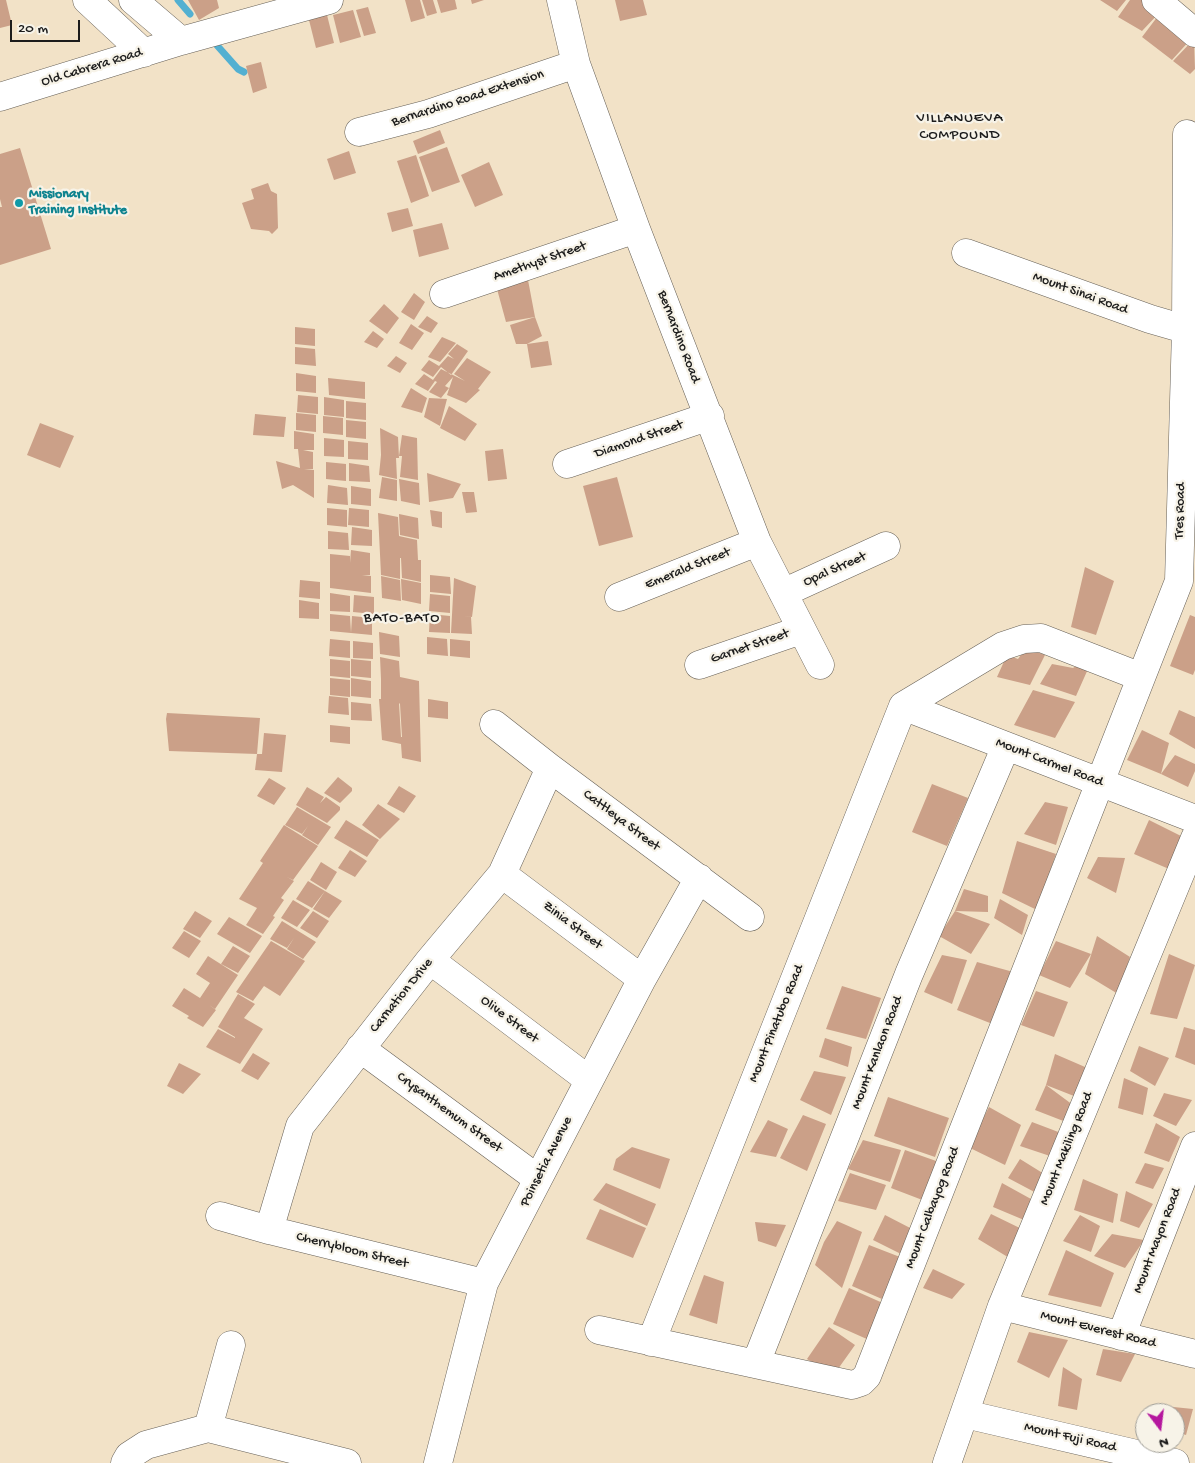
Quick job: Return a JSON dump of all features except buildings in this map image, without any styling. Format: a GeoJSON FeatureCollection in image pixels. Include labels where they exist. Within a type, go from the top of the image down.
{"type":"FeatureCollection","features":[{"type":"Feature","properties":{"kind":"street"},"geometry":{"type":"LineString","coordinates":[[87,0],[144,52]]}},
{"type":"Feature","properties":{"kind":"street"},"geometry":{"type":"LineString","coordinates":[[133,0],[181,41]]}},
{"type":"Feature","properties":{"kind":"street","name":"Old Cabrera Road"},"geometry":{"type":"LineString","coordinates":[[0,97],[181,41],[329,0]]}},
{"type":"Feature","properties":{"kind":"street","name":"Bernardino Road"},"geometry":{"type":"LineString","coordinates":[[561,0],[576,64],[636,229],[710,416],[757,542],[820,665]]}},
{"type":"Feature","properties":{"kind":"street"},"geometry":{"type":"LineString","coordinates":[[1168,4],[1195,33]]}},
{"type":"Feature","properties":{"kind":"street","name":"Bernardino Road Extension"},"geometry":{"type":"LineString","coordinates":[[359,132],[428,114],[576,64]]}},
{"type":"Feature","properties":{"kind":"street","name":"Tres Road"},"geometry":{"type":"LineString","coordinates":[[1100,782],[1141,677],[1187,573],[1191,223],[1189,149]]}},
{"type":"Feature","properties":{"kind":"street","name":"Amethyst Street"},"geometry":{"type":"LineString","coordinates":[[444,294],[636,229]]}},
{"type":"Feature","properties":{"kind":"street","name":"Mount Sinai Road"},"geometry":{"type":"LineString","coordinates":[[966,253],[1150,319],[1190,331]]}},
{"type":"Feature","properties":{"kind":"street","name":"Diamond Street"},"geometry":{"type":"LineString","coordinates":[[568,464],[710,416]]}},
{"type":"Feature","properties":{"kind":"street","name":"Emerald Street"},"geometry":{"type":"LineString","coordinates":[[619,597],[757,542]]}},
{"type":"Feature","properties":{"kind":"street","name":"Opal Street"},"geometry":{"type":"LineString","coordinates":[[783,593],[886,546]]}},
{"type":"Feature","properties":{"kind":"street","name":"Garnet Street"},"geometry":{"type":"LineString","coordinates":[[699,665],[801,630]]}},
{"type":"Feature","properties":{"kind":"street"},"geometry":{"type":"LineString","coordinates":[[903,706],[1003,646],[1024,639],[1041,638],[1141,677]]}},
{"type":"Feature","properties":{"kind":"street","name":"Mount Carmel Road"},"geometry":{"type":"LineString","coordinates":[[903,706],[1195,819]]}},
{"type":"Feature","properties":{"kind":"street","name":"Mount Pinatubo Road"},"geometry":{"type":"LineString","coordinates":[[650,1342],[903,706]]}},
{"type":"Feature","properties":{"kind":"street","name":"Cattleya Street"},"geometry":{"type":"LineString","coordinates":[[494,724],[750,917]]}},
{"type":"Feature","properties":{"kind":"street","name":"Mount Kanlaon Road"},"geometry":{"type":"LineString","coordinates":[[756,1363],[909,974],[1006,746]]}},
{"type":"Feature","properties":{"kind":"street","name":"Carnation Drive"},"geometry":{"type":"LineString","coordinates":[[269,1230],[300,1126],[430,960],[502,874],[550,768]]}},
{"type":"Feature","properties":{"kind":"street","name":"Mount Calbayog Road"},"geometry":{"type":"LineString","coordinates":[[599,1330],[852,1385],[861,1382],[867,1376],[1100,782]]}},
{"type":"Feature","properties":{"kind":"street","name":"Mount Makiling Road"},"geometry":{"type":"LineString","coordinates":[[947,1463],[1002,1306],[1195,838]]}},
{"type":"Feature","properties":{"kind":"street","name":"Zinia Street"},"geometry":{"type":"LineString","coordinates":[[502,874],[642,978]]}},
{"type":"Feature","properties":{"kind":"street","name":"Poinsetia Avenue"},"geometry":{"type":"LineString","coordinates":[[438,1463],[484,1283],[642,978],[699,878]]}},
{"type":"Feature","properties":{"kind":"street","name":"Olive Street"},"geometry":{"type":"LineString","coordinates":[[430,960],[589,1080]]}},
{"type":"Feature","properties":{"kind":"street","name":"Crysanthemum Street"},"geometry":{"type":"LineString","coordinates":[[360,1048],[538,1179]]}},
{"type":"Feature","properties":{"kind":"street","name":"Mount Mayon Road"},"geometry":{"type":"LineString","coordinates":[[1121,1336],[1195,1146]]}},
{"type":"Feature","properties":{"kind":"street","name":"Cherrybloom Street"},"geometry":{"type":"LineString","coordinates":[[220,1216],[269,1230],[484,1283]]}},
{"type":"Feature","properties":{"kind":"street","name":"Mount Everest Road"},"geometry":{"type":"LineString","coordinates":[[1002,1306],[1195,1354]]}},
{"type":"Feature","properties":{"kind":"street"},"geometry":{"type":"LineString","coordinates":[[208,1428],[231,1345]]}},
{"type":"Feature","properties":{"kind":"street","name":"Mount Fuji Road"},"geometry":{"type":"LineString","coordinates":[[965,1414],[1175,1463]]}},
{"type":"Feature","properties":{"kind":"street"},"geometry":{"type":"LineString","coordinates":[[125,1463],[129,1456],[146,1445],[208,1428],[347,1463]]}},
{"type":"Feature","properties":{"kind":"waterway"},"geometry":{"type":"LineString","coordinates":[[178,0],[190,14]]}},
{"type":"Feature","properties":{"kind":"waterway"},"geometry":{"type":"LineString","coordinates":[[214,42],[238,69],[244,72]]}},
{"type":"Feature","properties":{"kind":"place","name":"Missionary Training Institute"},"geometry":{"type":"Point","coordinates":[19,203]}},
{"type":"Feature","properties":{"kind":"district","name":"VILLANUEVA COMPOUND"},"geometry":{"type":"Point","coordinates":[960,128]}},
{"type":"Feature","properties":{"kind":"district","name":"BATO-BATO"},"geometry":{"type":"Point","coordinates":[402,619]}}]}
